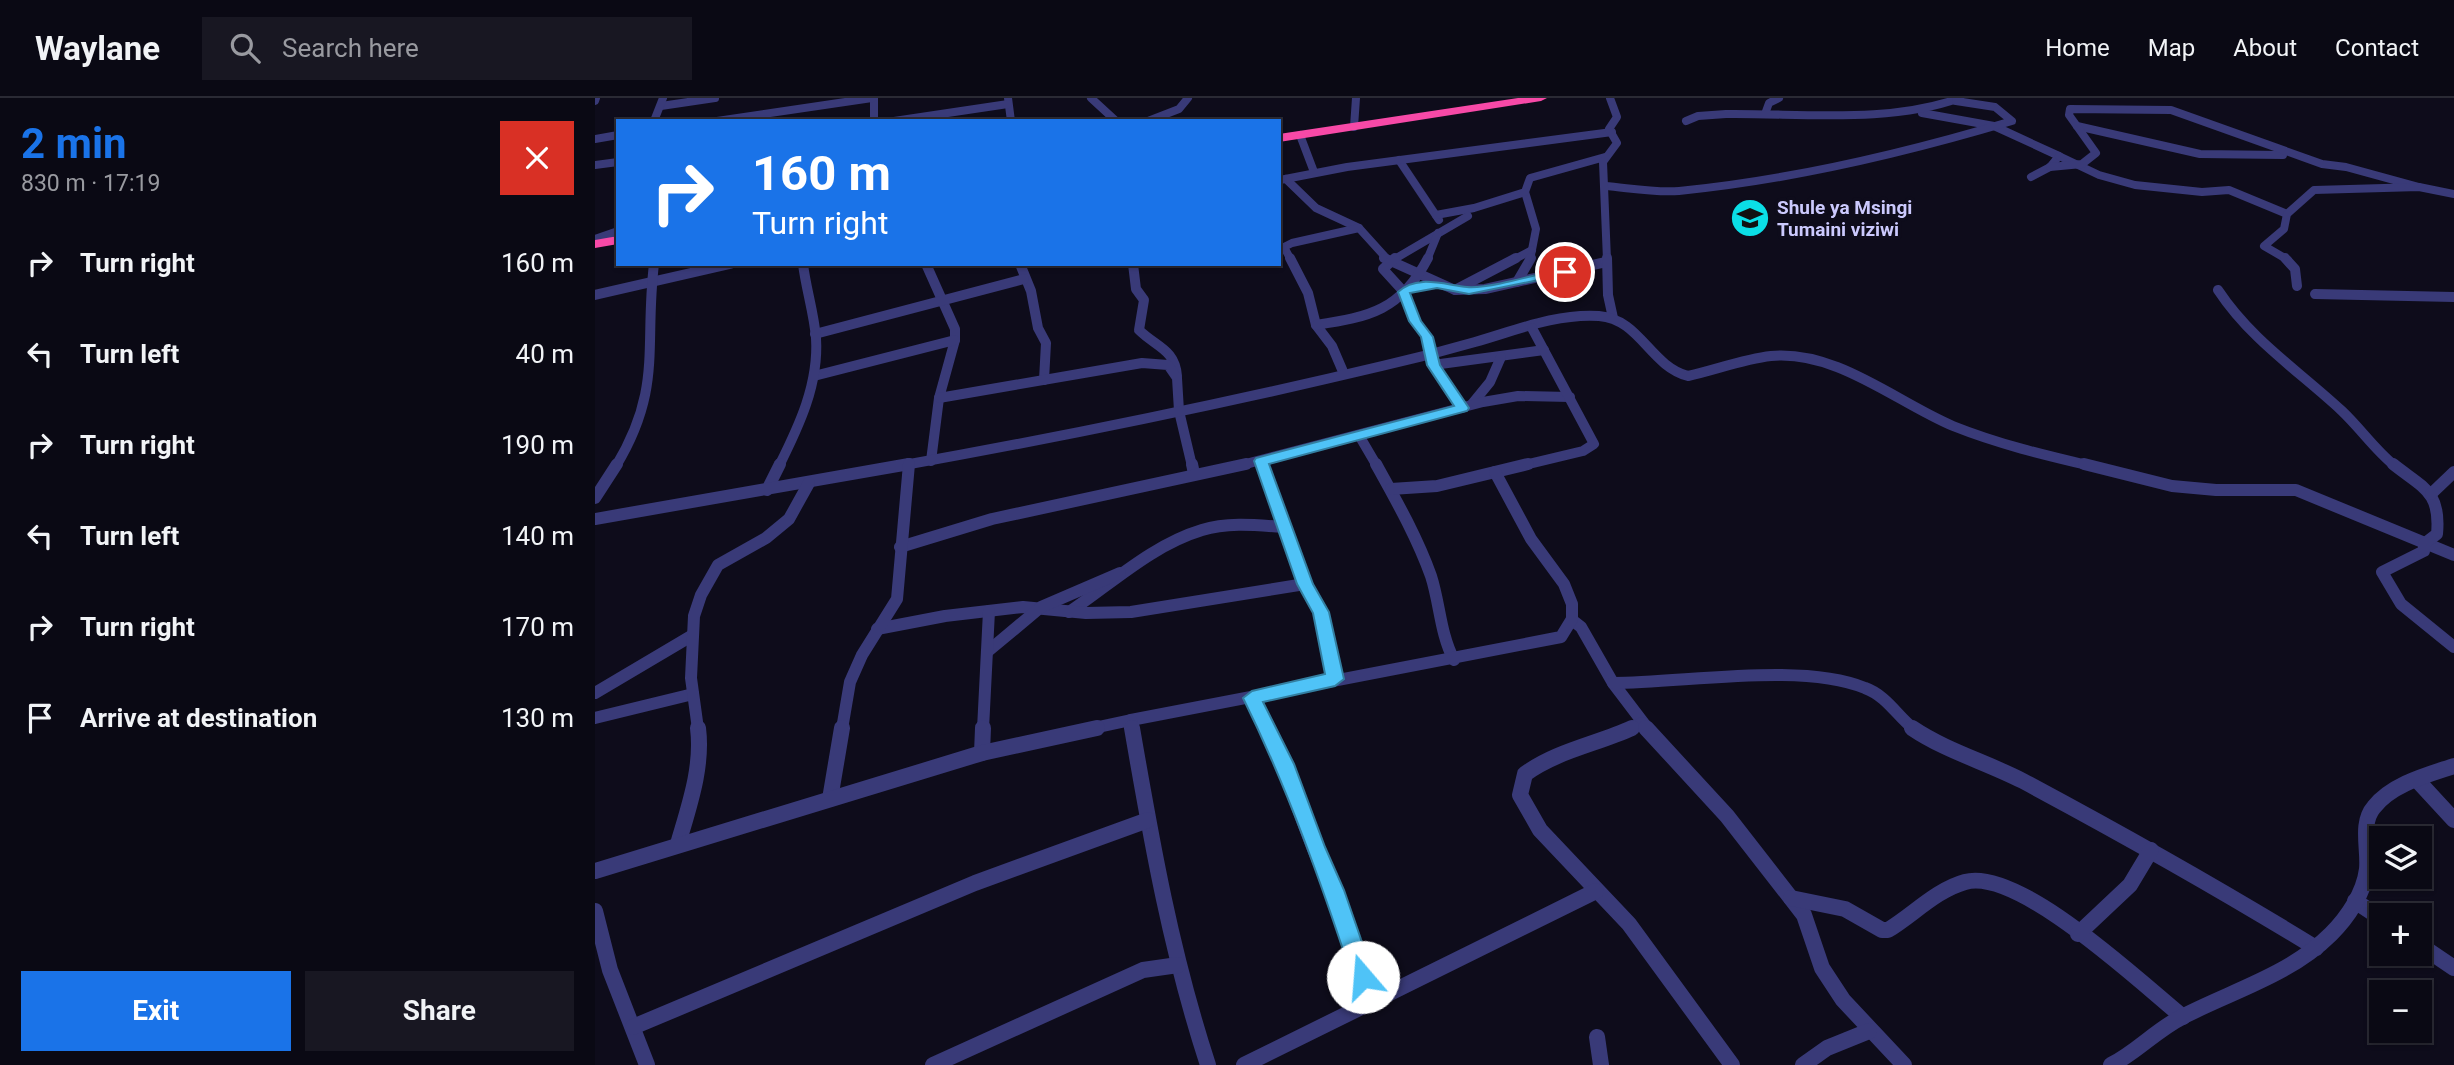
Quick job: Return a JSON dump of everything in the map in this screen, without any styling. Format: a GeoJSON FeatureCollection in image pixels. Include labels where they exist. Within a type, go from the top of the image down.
{"type":"FeatureCollection","features":[{"type":"Feature","properties":{"kind":"highway"},"geometry":{"type":"LineString","coordinates":[[1281,138],[1494,102],[1541,98]]}},
{"type":"Feature","properties":{"kind":"highway"},"geometry":{"type":"LineString","coordinates":[[595,244],[616,240]]}},
{"type":"Feature","properties":{"kind":"street"},"geometry":{"type":"LineString","coordinates":[[656,119],[662,102],[715,98]]}},
{"type":"Feature","properties":{"kind":"street"},"geometry":{"type":"LineString","coordinates":[[797,119],[801,98]]}},
{"type":"Feature","properties":{"kind":"street"},"geometry":{"type":"LineString","coordinates":[[730,119],[873,98],[874,119]]}},
{"type":"Feature","properties":{"kind":"street"},"geometry":{"type":"LineString","coordinates":[[1153,119],[1179,109],[1188,98]]}},
{"type":"Feature","properties":{"kind":"street"},"geometry":{"type":"LineString","coordinates":[[1354,127],[1356,98]]}},
{"type":"Feature","properties":{"kind":"street"},"geometry":{"type":"LineString","coordinates":[[1610,98],[1617,113],[1617,120],[1609,129],[1617,143],[1605,157],[1602,168],[1605,186],[1602,195],[1607,236],[1609,302],[1613,318]]}},
{"type":"Feature","properties":{"kind":"street"},"geometry":{"type":"LineString","coordinates":[[1765,114],[1769,103],[1779,98]]}},
{"type":"Feature","properties":{"kind":"street"},"geometry":{"type":"LineString","coordinates":[[1605,186],[1678,191],[1804,171],[1918,147],[2009,123],[2011,118],[2005,112],[1967,98]]}},
{"type":"Feature","properties":{"kind":"street"},"geometry":{"type":"LineString","coordinates":[[1094,101],[1107,99]]}},
{"type":"Feature","properties":{"kind":"street"},"geometry":{"type":"LineString","coordinates":[[1918,112],[1958,99],[1982,104]]}},
{"type":"Feature","properties":{"kind":"street"},"geometry":{"type":"LineString","coordinates":[[905,119],[1008,101],[1011,119]]}},
{"type":"Feature","properties":{"kind":"street"},"geometry":{"type":"LineString","coordinates":[[1094,101],[1113,119]]}},
{"type":"Feature","properties":{"kind":"street"},"geometry":{"type":"LineString","coordinates":[[2050,167],[2076,165],[2096,153],[2067,111],[2070,109],[2156,108],[2213,123],[2301,157],[2454,194]]}},
{"type":"Feature","properties":{"kind":"street"},"geometry":{"type":"LineString","coordinates":[[1686,121],[1692,117],[1722,113],[1918,112],[1994,126],[2076,165],[2135,184],[2202,192],[2229,190],[2277,213],[2287,214],[2314,190],[2419,187]]}},
{"type":"Feature","properties":{"kind":"street"},"geometry":{"type":"LineString","coordinates":[[2077,126],[2200,154],[2273,154],[2301,157]]}},
{"type":"Feature","properties":{"kind":"street"},"geometry":{"type":"LineString","coordinates":[[1283,179],[1314,172],[1612,132]]}},
{"type":"Feature","properties":{"kind":"street"},"geometry":{"type":"LineString","coordinates":[[595,139],[616,135]]}},
{"type":"Feature","properties":{"kind":"street"},"geometry":{"type":"LineString","coordinates":[[1300,135],[1314,172]]}},
{"type":"Feature","properties":{"kind":"street"},"geometry":{"type":"LineString","coordinates":[[2031,177],[2050,167],[2059,156]]}},
{"type":"Feature","properties":{"kind":"street"},"geometry":{"type":"LineString","coordinates":[[1436,215],[1474,208],[1495,199],[1525,192],[1530,186],[1530,178],[1605,157]]}},
{"type":"Feature","properties":{"kind":"street"},"geometry":{"type":"LineString","coordinates":[[1316,325],[1375,313],[1394,303],[1421,276],[1442,230],[1413,177],[1399,160]]}},
{"type":"Feature","properties":{"kind":"street"},"geometry":{"type":"LineString","coordinates":[[595,165],[616,162]]}},
{"type":"Feature","properties":{"kind":"street"},"geometry":{"type":"LineString","coordinates":[[1283,179],[1316,208],[1359,228],[1371,246],[1388,261],[1455,290],[1485,289],[1606,261]]}},
{"type":"Feature","properties":{"kind":"street"},"geometry":{"type":"LineString","coordinates":[[1517,282],[1529,264],[1535,221],[1525,192]]}},
{"type":"Feature","properties":{"kind":"street"},"geometry":{"type":"LineString","coordinates":[[2287,214],[2287,224],[2265,246],[2292,261],[2296,270],[2297,286]]}},
{"type":"Feature","properties":{"kind":"street"},"geometry":{"type":"LineString","coordinates":[[1466,407],[1431,360],[1427,337],[1415,321],[1407,290],[1383,269],[1388,261],[1468,216]]}},
{"type":"Feature","properties":{"kind":"street"},"geometry":{"type":"LineString","coordinates":[[1344,374],[1332,346],[1316,325],[1308,293],[1284,247],[1291,243],[1359,228]]}},
{"type":"Feature","properties":{"kind":"street"},"geometry":{"type":"LineString","coordinates":[[595,239],[616,232]]}},
{"type":"Feature","properties":{"kind":"street"},"geometry":{"type":"LineString","coordinates":[[1455,290],[1532,250]]}},
{"type":"Feature","properties":{"kind":"street"},"geometry":{"type":"LineString","coordinates":[[595,498],[613,472],[645,404],[650,380],[651,282],[654,266]]}},
{"type":"Feature","properties":{"kind":"street"},"geometry":{"type":"LineString","coordinates":[[595,295],[721,266]]}},
{"type":"Feature","properties":{"kind":"street"},"geometry":{"type":"LineString","coordinates":[[767,490],[804,411],[814,376],[815,334],[803,266]]}},
{"type":"Feature","properties":{"kind":"street"},"geometry":{"type":"LineString","coordinates":[[927,266],[953,320],[955,340],[939,398],[931,461]]}},
{"type":"Feature","properties":{"kind":"street"},"geometry":{"type":"LineString","coordinates":[[1021,266],[1031,292],[1038,328],[1046,342],[1044,380]]}},
{"type":"Feature","properties":{"kind":"street"},"geometry":{"type":"LineString","coordinates":[[1133,266],[1136,289],[1145,301],[1139,315],[1139,330],[1175,356],[1179,411],[1194,474]]}},
{"type":"Feature","properties":{"kind":"street"},"geometry":{"type":"LineString","coordinates":[[815,334],[1024,279]]}},
{"type":"Feature","properties":{"kind":"street"},"geometry":{"type":"LineString","coordinates":[[1407,290],[1437,284]]}},
{"type":"Feature","properties":{"kind":"street"},"geometry":{"type":"LineString","coordinates":[[2218,290],[2235,316],[2255,337],[2343,412],[2382,456],[2431,494],[2437,504],[2440,523],[2437,534],[2424,544],[2419,556],[2382,572],[2383,578],[2409,612],[2454,647]]}},
{"type":"Feature","properties":{"kind":"street"},"geometry":{"type":"LineString","coordinates":[[2315,294],[2356,298],[2454,297]]}},
{"type":"Feature","properties":{"kind":"street"},"geometry":{"type":"LineString","coordinates":[[1431,360],[1532,328],[1587,316],[1613,318],[1635,331],[1661,362],[1677,375],[1688,376],[1772,356],[1817,361],[1890,391],[1951,425],[2019,449],[2172,486],[2216,490],[2297,489],[2454,555]]}},
{"type":"Feature","properties":{"kind":"street"},"geometry":{"type":"LineString","coordinates":[[1391,489],[1437,486],[1583,451],[1594,444],[1532,328]]}},
{"type":"Feature","properties":{"kind":"street"},"geometry":{"type":"LineString","coordinates":[[814,376],[893,358],[955,340]]}},
{"type":"Feature","properties":{"kind":"street"},"geometry":{"type":"LineString","coordinates":[[595,519],[931,461],[1179,411],[1344,374],[1431,360],[1501,357],[1544,350]]}},
{"type":"Feature","properties":{"kind":"street"},"geometry":{"type":"LineString","coordinates":[[1466,407],[1490,382],[1501,357]]}},
{"type":"Feature","properties":{"kind":"street"},"geometry":{"type":"LineString","coordinates":[[939,398],[1142,363],[1168,365],[1177,378]]}},
{"type":"Feature","properties":{"kind":"street"},"geometry":{"type":"LineString","coordinates":[[900,547],[992,519],[1261,461],[1466,407],[1518,396],[1570,397]]}},
{"type":"Feature","properties":{"kind":"street"},"geometry":{"type":"LineString","coordinates":[[1360,437],[1391,489],[1433,581],[1441,633],[1454,660]]}},
{"type":"Feature","properties":{"kind":"street"},"geometry":{"type":"LineString","coordinates":[[1261,461],[1282,527],[1325,625],[1335,679]]}},
{"type":"Feature","properties":{"kind":"street"},"geometry":{"type":"LineString","coordinates":[[830,799],[850,682],[877,629],[897,599],[909,464]]}},
{"type":"Feature","properties":{"kind":"street"},"geometry":{"type":"LineString","coordinates":[[595,871],[982,753],[1335,679],[1549,641],[1570,629],[1570,598],[1553,567],[1537,547],[1495,472]]}},
{"type":"Feature","properties":{"kind":"street"},"geometry":{"type":"LineString","coordinates":[[2431,494],[2437,485],[2454,472]]}},
{"type":"Feature","properties":{"kind":"street"},"geometry":{"type":"LineString","coordinates":[[678,844],[694,789],[700,744],[693,694],[694,616],[713,570],[725,559],[766,538],[789,519],[809,483]]}},
{"type":"Feature","properties":{"kind":"street"},"geometry":{"type":"LineString","coordinates":[[1069,612],[1137,566],[1201,530],[1244,525],[1282,527]]}},
{"type":"Feature","properties":{"kind":"street"},"geometry":{"type":"LineString","coordinates":[[987,652],[1041,607],[1137,566]]}},
{"type":"Feature","properties":{"kind":"street"},"geometry":{"type":"LineString","coordinates":[[877,629],[989,611],[1041,607],[1069,612],[1131,612],[1305,584]]}},
{"type":"Feature","properties":{"kind":"street"},"geometry":{"type":"LineString","coordinates":[[982,753],[989,611]]}},
{"type":"Feature","properties":{"kind":"street"},"geometry":{"type":"LineString","coordinates":[[1572,620],[1585,633],[1613,683],[1642,723],[1727,816],[1804,915],[1830,982],[1869,1031],[1904,1065]]}},
{"type":"Feature","properties":{"kind":"street"},"geometry":{"type":"LineString","coordinates":[[599,689],[693,635]]}},
{"type":"Feature","properties":{"kind":"street"},"geometry":{"type":"LineString","coordinates":[[1613,683],[1663,684],[1783,675],[1824,677],[1876,692],[1910,727],[1930,740],[1990,764],[2235,895],[2316,948]]}},
{"type":"Feature","properties":{"kind":"street"},"geometry":{"type":"LineString","coordinates":[[595,718],[693,694]]}},
{"type":"Feature","properties":{"kind":"street"},"geometry":{"type":"LineString","coordinates":[[1252,698],[1285,764],[1315,848],[1334,890],[1371,1002]]}},
{"type":"Feature","properties":{"kind":"street"},"geometry":{"type":"LineString","coordinates":[[1131,720],[1148,820],[1151,855],[1178,965],[1208,1065]]}},
{"type":"Feature","properties":{"kind":"street"},"geometry":{"type":"LineString","coordinates":[[1642,723],[1602,742],[1543,761],[1525,774],[1521,785],[1524,805],[1540,830],[1629,924],[1732,1065]]}},
{"type":"Feature","properties":{"kind":"street"},"geometry":{"type":"LineString","coordinates":[[2119,1064],[2153,1035],[2183,1017],[2291,966],[2316,948],[2355,901],[2366,874],[2366,828],[2371,809],[2385,797],[2454,766]]}},
{"type":"Feature","properties":{"kind":"street"},"geometry":{"type":"LineString","coordinates":[[2418,781],[2454,820]]}},
{"type":"Feature","properties":{"kind":"street"},"geometry":{"type":"LineString","coordinates":[[633,1027],[975,883],[1148,820]]}},
{"type":"Feature","properties":{"kind":"street"},"geometry":{"type":"LineString","coordinates":[[2078,934],[2130,885],[2143,870],[2151,850]]}},
{"type":"Feature","properties":{"kind":"street"},"geometry":{"type":"LineString","coordinates":[[1791,898],[1845,909],[1860,915],[1882,930],[1888,930],[1957,887],[1974,880],[1993,882],[2037,904],[2183,1017]]}},
{"type":"Feature","properties":{"kind":"street"},"geometry":{"type":"LineString","coordinates":[[1244,1065],[1596,891]]}},
{"type":"Feature","properties":{"kind":"street"},"geometry":{"type":"LineString","coordinates":[[2355,901],[2369,910]]}},
{"type":"Feature","properties":{"kind":"street"},"geometry":{"type":"LineString","coordinates":[[595,911],[610,970],[647,1065]]}},
{"type":"Feature","properties":{"kind":"street"},"geometry":{"type":"LineString","coordinates":[[2432,953],[2454,968]]}},
{"type":"Feature","properties":{"kind":"street"},"geometry":{"type":"LineString","coordinates":[[933,1065],[1115,982],[1143,971],[1178,965]]}},
{"type":"Feature","properties":{"kind":"street"},"geometry":{"type":"LineString","coordinates":[[1803,1065],[1826,1048],[1869,1031]]}},
{"type":"Feature","properties":{"kind":"street"},"geometry":{"type":"LineString","coordinates":[[1597,1037],[1601,1065]]}},
{"type":"Feature","properties":{"kind":"place","name":"Shule ya Msingi Tumaini viziwi"},"geometry":{"type":"Point","coordinates":[1750,218]}},
{"type":"Feature","properties":{"kind":"route"},"geometry":{"type":"LineString","coordinates":[[1363,977],[1334,890],[1315,848],[1285,764],[1263,715],[1252,698],[1335,679],[1321,612],[1305,584],[1282,527],[1261,461],[1462,408],[1433,365],[1427,337],[1415,321],[1404,292],[1417,286],[1437,284],[1469,291],[1565,272]]}}]}
